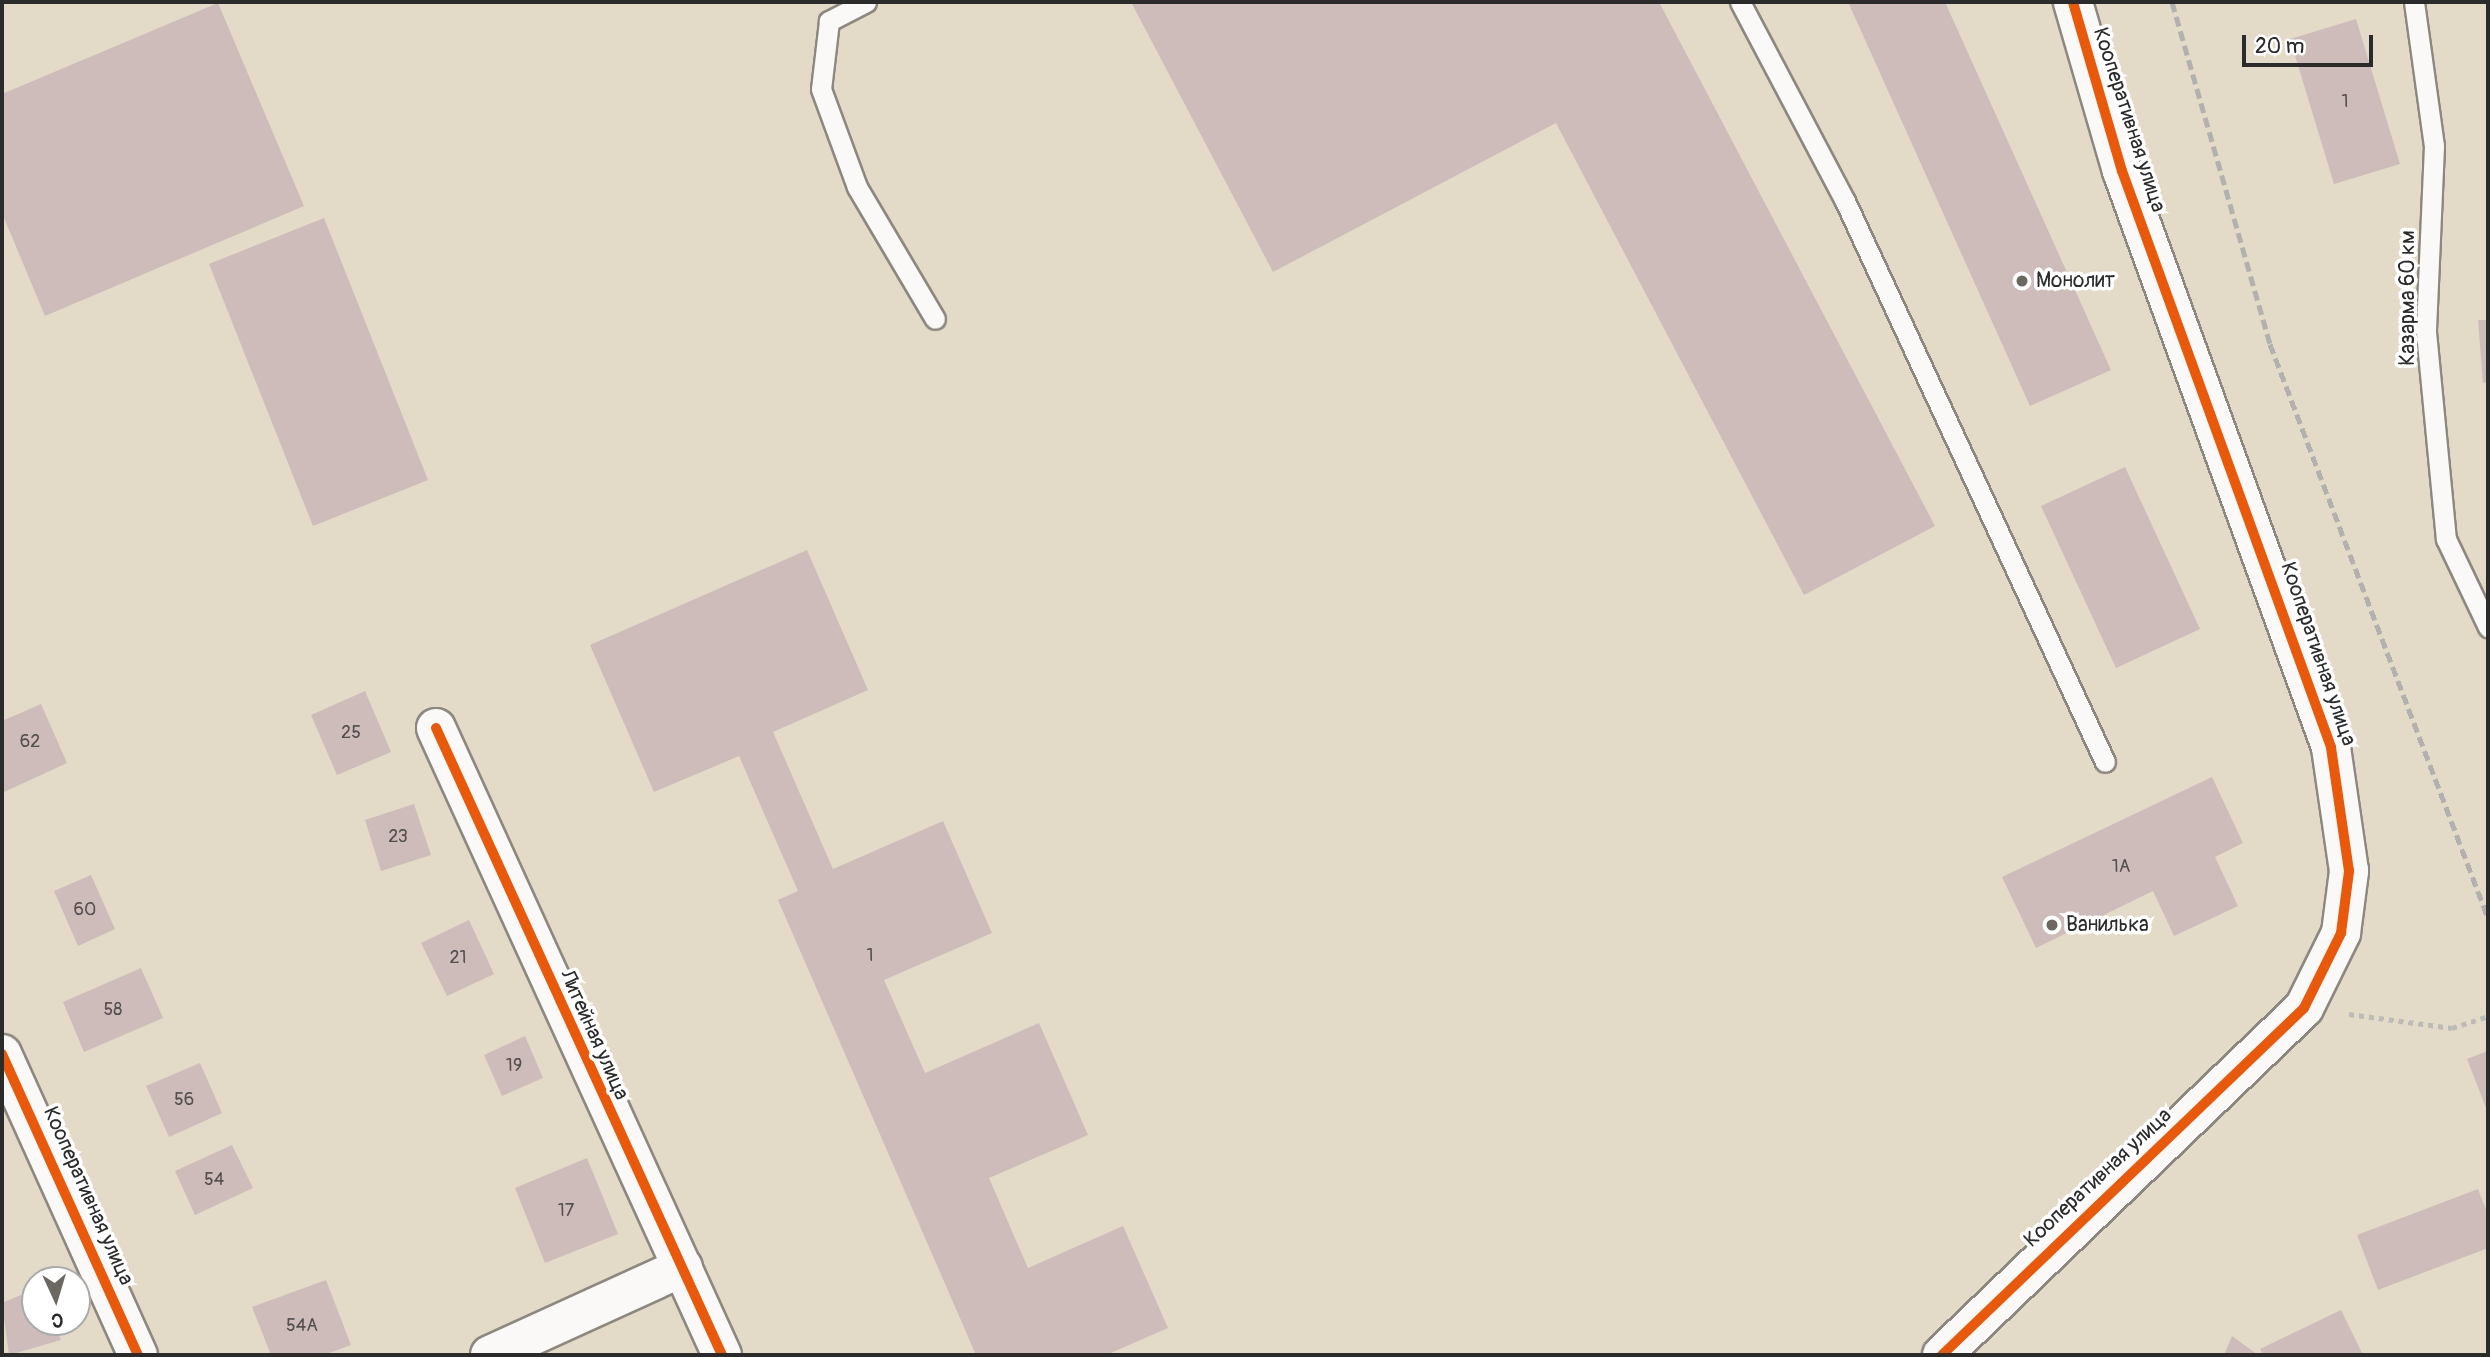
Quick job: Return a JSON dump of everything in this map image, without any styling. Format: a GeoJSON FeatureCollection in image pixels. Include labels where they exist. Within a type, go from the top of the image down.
{"type":"FeatureCollection","features":[{"type":"Feature","properties":{"kind":"street","name":"Кооперативная улица"},"geometry":{"type":"LineString","coordinates":[[1942,1355],[2304,1008],[2341,933],[2349,871],[2332,747],[2122,171],[2073,2]]}},
{"type":"Feature","properties":{"kind":"street","name":"Литейная улица"},"geometry":{"type":"LineString","coordinates":[[436,728],[722,1355]]}},
{"type":"Feature","properties":{"kind":"street","name":"Кооперативная улица"},"geometry":{"type":"LineString","coordinates":[[2,1054],[138,1355]]}},
{"type":"Feature","properties":{"kind":"street"},"geometry":{"type":"LineString","coordinates":[[490,1355],[683,1267]]}},
{"type":"Feature","properties":{"kind":"lane"},"geometry":{"type":"LineString","coordinates":[[866,2],[829,21],[821,89],[857,187],[934,319]]}},
{"type":"Feature","properties":{"kind":"lane"},"geometry":{"type":"LineString","coordinates":[[1740,2],[1845,201],[2105,762]]}},
{"type":"Feature","properties":{"kind":"lane","name":"Казарма 60 км"},"geometry":{"type":"LineString","coordinates":[[2414,2],[2434,146],[2426,332],[2446,539],[2488,627]]}},
{"type":"Feature","properties":{"kind":"path"},"geometry":{"type":"LineString","coordinates":[[2304,1008],[2452,1028],[2488,1016]]}},
{"type":"Feature","properties":{"kind":"building"},"geometry":{"type":"Polygon","coordinates":[[[1131,2],[1659,2],[1935,526],[1804,595],[1556,123],[1273,272],[1131,2]]]}},
{"type":"Feature","properties":{"kind":"building"},"geometry":{"type":"Polygon","coordinates":[[[1848,2],[1945,2],[2111,370],[2030,406],[1848,2]]]}},
{"type":"Feature","properties":{"kind":"building"},"geometry":{"type":"Polygon","coordinates":[[[218,3],[304,206],[45,316],[2,213],[2,94],[218,3]]]}},
{"type":"Feature","properties":{"kind":"building"},"geometry":{"type":"Polygon","coordinates":[[[2356,19],[2400,164],[2334,184],[2290,39],[2356,19]]]}},
{"type":"Feature","properties":{"kind":"building"},"geometry":{"type":"Polygon","coordinates":[[[324,218],[428,480],[313,526],[209,264],[324,218]]]}},
{"type":"Feature","properties":{"kind":"building"},"geometry":{"type":"Polygon","coordinates":[[[2478,320],[2488,320],[2488,382],[2483,383],[2478,320]]]}},
{"type":"Feature","properties":{"kind":"building"},"geometry":{"type":"Polygon","coordinates":[[[2125,467],[2200,629],[2116,668],[2041,506],[2125,467]]]}},
{"type":"Feature","properties":{"kind":"building"},"geometry":{"type":"Polygon","coordinates":[[[807,550],[868,690],[773,732],[833,869],[943,821],[992,933],[884,980],[925,1073],[1039,1023],[1088,1135],[989,1178],[1028,1268],[1123,1226],[1168,1328],[1106,1355],[976,1355],[778,900],[798,891],[739,756],[654,792],[590,645],[807,550]]]}},
{"type":"Feature","properties":{"kind":"building"},"geometry":{"type":"Polygon","coordinates":[[[365,691],[391,752],[337,775],[311,715],[365,691]]]}},
{"type":"Feature","properties":{"kind":"building"},"geometry":{"type":"Polygon","coordinates":[[[41,704],[67,763],[2,793],[2,721],[41,704]]]}},
{"type":"Feature","properties":{"kind":"building"},"geometry":{"type":"Polygon","coordinates":[[[2212,777],[2243,843],[2215,857],[2238,906],[2174,936],[2153,891],[2036,948],[2002,877],[2212,777]]]}},
{"type":"Feature","properties":{"kind":"building"},"geometry":{"type":"Polygon","coordinates":[[[414,804],[431,855],[381,871],[365,820],[414,804]]]}},
{"type":"Feature","properties":{"kind":"building"},"geometry":{"type":"Polygon","coordinates":[[[91,875],[115,929],[78,946],[54,891],[91,875]]]}},
{"type":"Feature","properties":{"kind":"building"},"geometry":{"type":"Polygon","coordinates":[[[469,920],[494,974],[447,996],[421,943],[469,920]]]}},
{"type":"Feature","properties":{"kind":"building"},"geometry":{"type":"Polygon","coordinates":[[[141,968],[163,1018],[84,1052],[63,1002],[141,968]]]}},
{"type":"Feature","properties":{"kind":"building"},"geometry":{"type":"Polygon","coordinates":[[[525,1036],[543,1078],[502,1096],[484,1055],[525,1036]]]}},
{"type":"Feature","properties":{"kind":"building"},"geometry":{"type":"Polygon","coordinates":[[[2488,1051],[2488,1113],[2467,1059],[2488,1051]]]}},
{"type":"Feature","properties":{"kind":"building"},"geometry":{"type":"Polygon","coordinates":[[[200,1063],[222,1113],[169,1137],[146,1086],[200,1063]]]}},
{"type":"Feature","properties":{"kind":"building"},"geometry":{"type":"Polygon","coordinates":[[[232,1145],[253,1188],[195,1215],[175,1171],[232,1145]]]}},
{"type":"Feature","properties":{"kind":"building"},"geometry":{"type":"Polygon","coordinates":[[[587,1158],[618,1234],[545,1263],[515,1188],[587,1158]]]}},
{"type":"Feature","properties":{"kind":"building"},"geometry":{"type":"Polygon","coordinates":[[[2478,1189],[2488,1215],[2488,1248],[2378,1290],[2357,1235],[2478,1189]]]}},
{"type":"Feature","properties":{"kind":"building"},"geometry":{"type":"Polygon","coordinates":[[[326,1280],[351,1345],[324,1355],[271,1355],[252,1307],[326,1280]]]}},
{"type":"Feature","properties":{"kind":"building"},"geometry":{"type":"Polygon","coordinates":[[[21,1295],[21,1336],[59,1336],[61,1340],[9,1355],[2,1303],[21,1295]]]}},
{"type":"Feature","properties":{"kind":"building"},"geometry":{"type":"Polygon","coordinates":[[[2341,1310],[2363,1355],[2263,1355],[2260,1349],[2341,1310]]]}},
{"type":"Feature","properties":{"kind":"building"},"geometry":{"type":"Polygon","coordinates":[[[2232,1336],[2258,1355],[2224,1355],[2232,1336]]]}},
{"type":"Feature","properties":{"kind":"railway"},"geometry":{"type":"LineString","coordinates":[[2172,2],[2270,344],[2488,918]]}},
{"type":"Feature","properties":{"kind":"cycle path"},"geometry":{"type":"LineString","coordinates":[[1942,1355],[2304,1008],[2341,933],[2349,871],[2331,747],[2122,171],[2073,2]]}},
{"type":"Feature","properties":{"kind":"cycle path"},"geometry":{"type":"LineString","coordinates":[[436,728],[722,1355]]}},
{"type":"Feature","properties":{"kind":"cycle path"},"geometry":{"type":"LineString","coordinates":[[2,1054],[138,1355]]}},
{"type":"Feature","properties":{"kind":"place","name":"Монолит"},"geometry":{"type":"Point","coordinates":[2022,281]}},
{"type":"Feature","properties":{"kind":"place","name":"Ванилька"},"geometry":{"type":"Point","coordinates":[2052,925]}}]}
